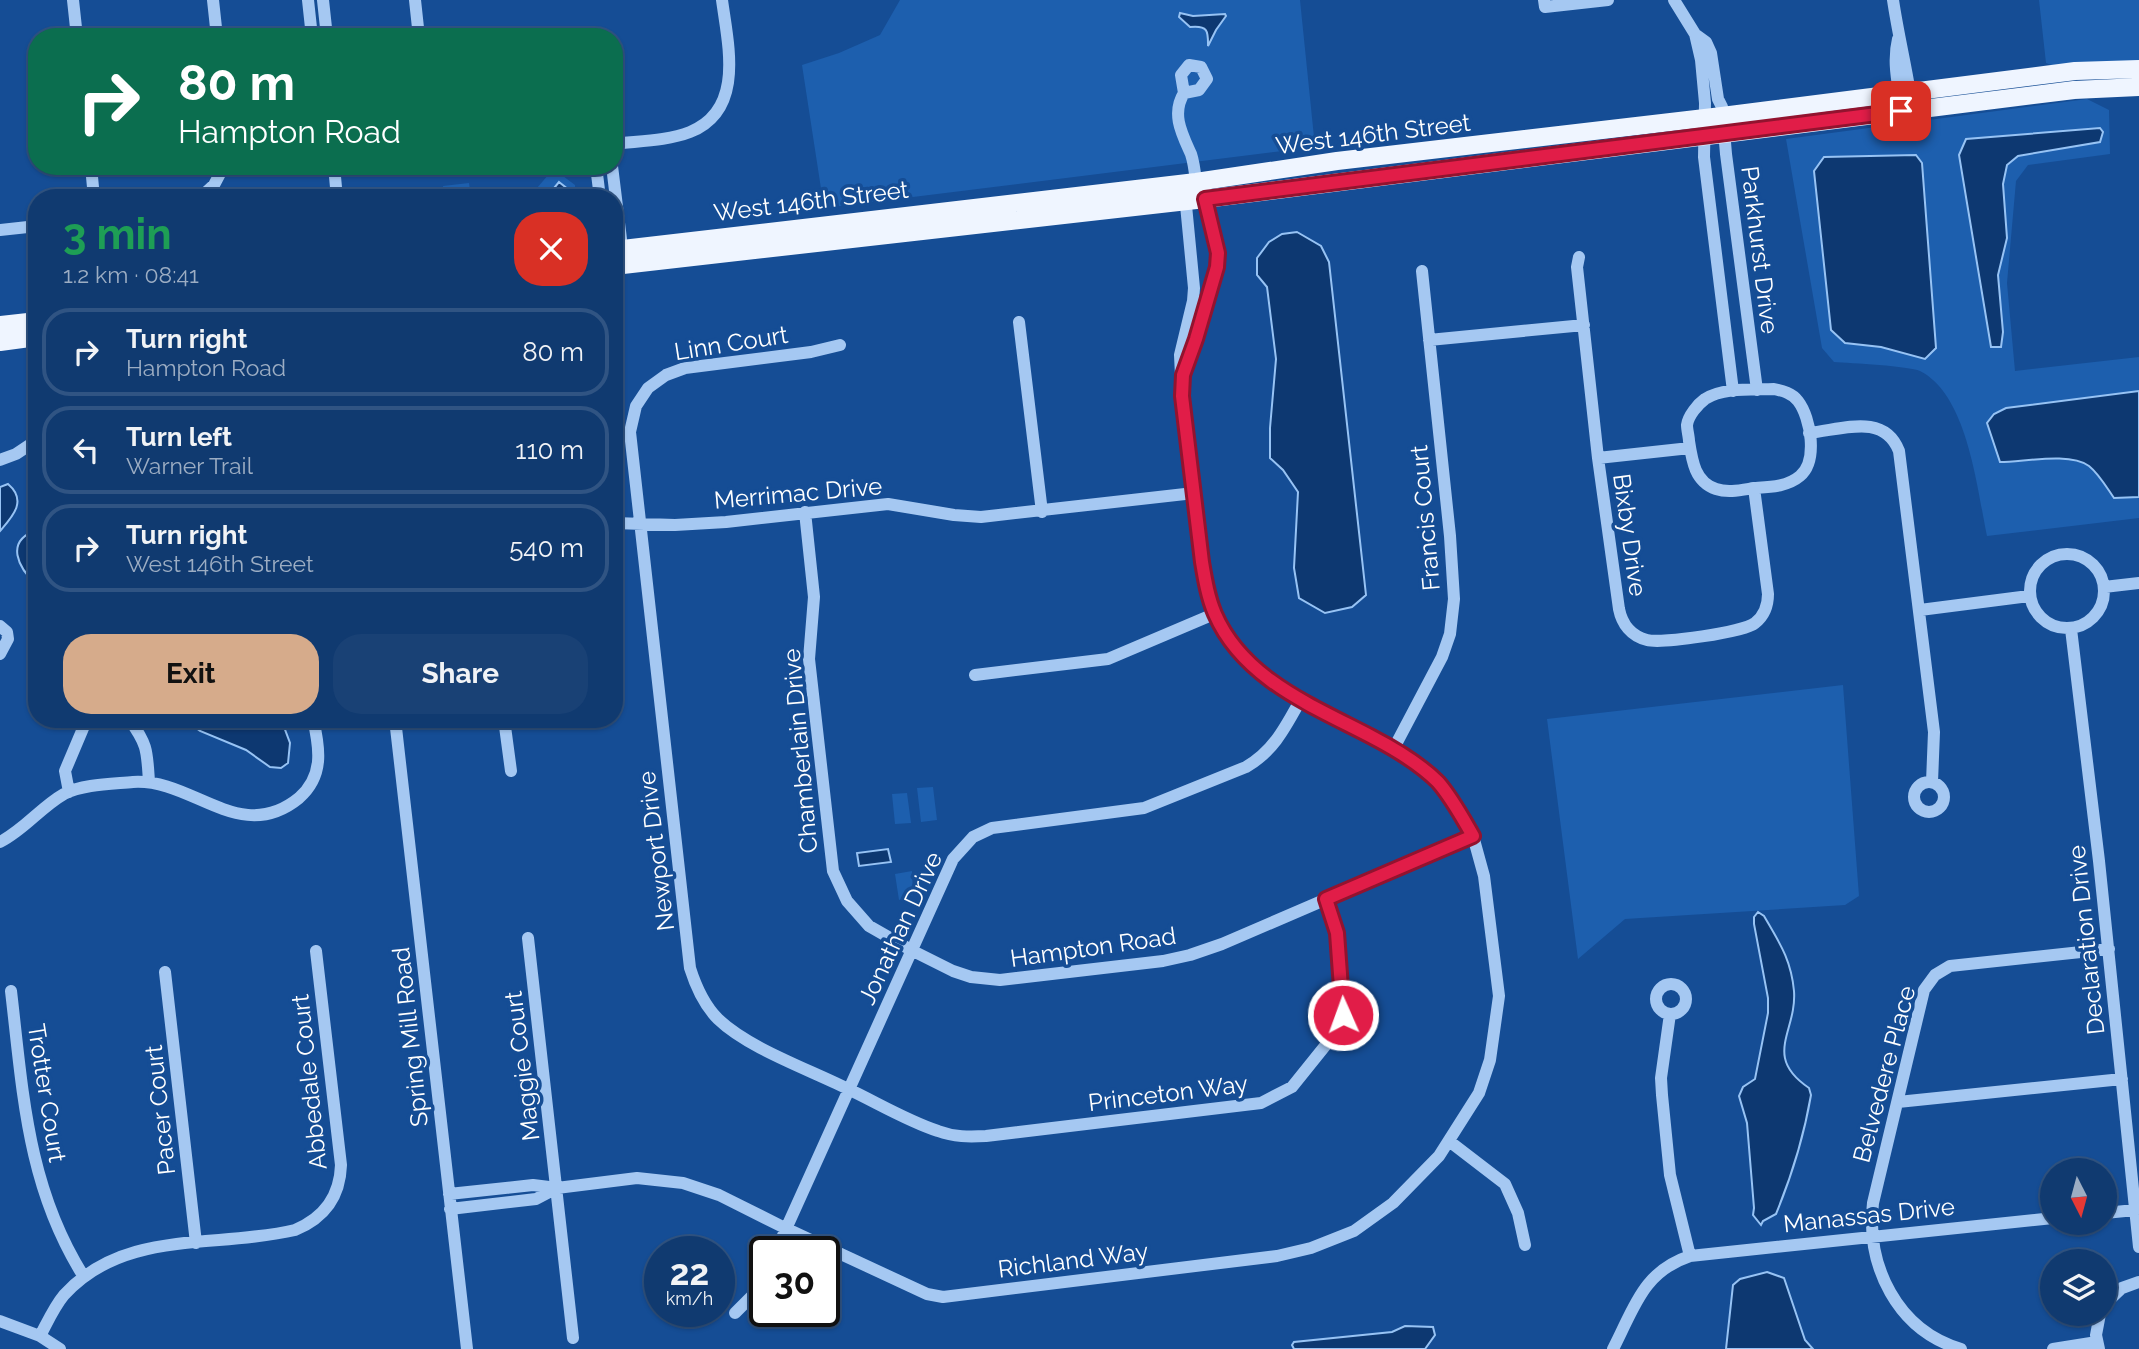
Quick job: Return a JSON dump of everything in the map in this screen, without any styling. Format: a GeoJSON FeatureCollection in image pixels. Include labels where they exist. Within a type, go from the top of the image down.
{"type":"FeatureCollection","features":[{"type":"Feature","properties":{"kind":"main road","name":"West 146th Street"},"geometry":{"type":"LineString","coordinates":[[623,255],[1195,189],[1337,162],[1714,126],[1906,101],[2075,71],[2139,69]]}},
{"type":"Feature","properties":{"kind":"main road","name":"West 146th Street"},"geometry":{"type":"LineString","coordinates":[[1906,101],[2139,87]]}},
{"type":"Feature","properties":{"kind":"main road"},"geometry":{"type":"LineString","coordinates":[[0,325],[28,322]]}},
{"type":"Feature","properties":{"kind":"main road"},"geometry":{"type":"LineString","coordinates":[[0,342],[28,338]]}},
{"type":"Feature","properties":{"kind":"street"},"geometry":{"type":"LineString","coordinates":[[73,0],[76,28]]}},
{"type":"Feature","properties":{"kind":"street"},"geometry":{"type":"LineString","coordinates":[[213,0],[216,28]]}},
{"type":"Feature","properties":{"kind":"street"},"geometry":{"type":"LineString","coordinates":[[308,0],[311,28]]}},
{"type":"Feature","properties":{"kind":"street"},"geometry":{"type":"LineString","coordinates":[[323,0],[326,28]]}},
{"type":"Feature","properties":{"kind":"street"},"geometry":{"type":"LineString","coordinates":[[415,0],[418,28]]}},
{"type":"Feature","properties":{"kind":"street"},"geometry":{"type":"LineString","coordinates":[[623,143],[690,132],[703,124],[720,107],[730,75],[722,0]]}},
{"type":"Feature","properties":{"kind":"street"},"geometry":{"type":"LineString","coordinates":[[1544,3],[1608,0]]}},
{"type":"Feature","properties":{"kind":"street"},"geometry":{"type":"LineString","coordinates":[[1674,0],[1695,34],[1714,126]]}},
{"type":"Feature","properties":{"kind":"street"},"geometry":{"type":"LineString","coordinates":[[1893,0],[1898,38],[1903,52],[1906,101]]}},
{"type":"Feature","properties":{"kind":"street"},"geometry":{"type":"LineString","coordinates":[[1184,93],[1178,107],[1178,116],[1185,144],[1192,156],[1195,189],[1193,267],[1200,303]]}},
{"type":"Feature","properties":{"kind":"street","name":"Parkhurst Drive"},"geometry":{"type":"LineString","coordinates":[[1714,126],[1757,390]]}},
{"type":"Feature","properties":{"kind":"street","name":"Parkhurst Drive"},"geometry":{"type":"LineString","coordinates":[[1714,126],[1704,157],[1733,391]]}},
{"type":"Feature","properties":{"kind":"street"},"geometry":{"type":"LineString","coordinates":[[1195,189],[1218,253],[1217,267],[1200,303]]}},
{"type":"Feature","properties":{"kind":"street"},"geometry":{"type":"LineString","coordinates":[[0,230],[28,227]]}},
{"type":"Feature","properties":{"kind":"street","name":"Bixby Drive"},"geometry":{"type":"LineString","coordinates":[[1578,257],[1598,458],[1620,615],[1630,631],[1649,640],[1738,631],[1754,624],[1762,615],[1768,594],[1754,488]]}},
{"type":"Feature","properties":{"kind":"street","name":"Francis Court"},"geometry":{"type":"LineString","coordinates":[[1394,748],[1442,657],[1453,617],[1454,582],[1422,271]]}},
{"type":"Feature","properties":{"kind":"street","name":"Richland Way"},"geometry":{"type":"LineString","coordinates":[[449,1194],[533,1185],[557,1188],[636,1178],[683,1182],[719,1195],[927,1294],[943,1297],[1297,1252],[1334,1240],[1371,1219],[1402,1194],[1439,1156],[1479,1093],[1490,1060],[1499,996],[1484,876],[1473,836],[1455,804],[1437,782],[1394,748],[1301,699],[1259,673],[1227,638],[1214,614],[1206,588],[1182,396],[1181,344],[1200,303]]}},
{"type":"Feature","properties":{"kind":"street"},"geometry":{"type":"LineString","coordinates":[[1019,322],[1042,512]]}},
{"type":"Feature","properties":{"kind":"street"},"geometry":{"type":"LineString","coordinates":[[1429,340],[1584,325]]}},
{"type":"Feature","properties":{"kind":"street","name":"Linn Court"},"geometry":{"type":"LineString","coordinates":[[639,524],[630,432],[636,406],[648,388],[666,375],[685,368],[811,352],[839,345]]}},
{"type":"Feature","properties":{"kind":"street"},"geometry":{"type":"LineString","coordinates":[[1774,389],[1787,392],[1797,399],[1803,410],[1809,433],[1810,459],[1802,475],[1783,485],[1723,492],[1708,486],[1693,465],[1687,426],[1694,410],[1706,399],[1733,391],[1757,390],[1774,389]]}},
{"type":"Feature","properties":{"kind":"street"},"geometry":{"type":"LineString","coordinates":[[1809,433],[1874,426],[1884,430],[1895,442],[1901,460],[1934,732],[1932,782]]}},
{"type":"Feature","properties":{"kind":"street"},"geometry":{"type":"LineString","coordinates":[[0,460],[28,446]]}},
{"type":"Feature","properties":{"kind":"street"},"geometry":{"type":"LineString","coordinates":[[1598,458],[1690,448]]}},
{"type":"Feature","properties":{"kind":"street","name":"Merrimac Drive"},"geometry":{"type":"LineString","coordinates":[[623,523],[675,525],[726,522],[888,503],[967,517],[1042,512],[1194,493]]}},
{"type":"Feature","properties":{"kind":"street","name":"Chamberlain Drive"},"geometry":{"type":"LineString","coordinates":[[805,512],[814,597],[808,659],[834,871],[842,892],[861,919],[877,932],[911,950]]}},
{"type":"Feature","properties":{"kind":"street","name":"Newport Drive"},"geometry":{"type":"LineString","coordinates":[[639,524],[690,968],[696,985],[711,1011],[732,1030],[849,1089]]}},
{"type":"Feature","properties":{"kind":"street"},"geometry":{"type":"LineString","coordinates":[[2062,554],[2080,556],[2089,562],[2101,575],[2104,587],[2102,604],[2097,614],[2084,625],[2071,629],[2047,623],[2035,610],[2029,596],[2031,582],[2039,567],[2050,558],[2062,554]]}},
{"type":"Feature","properties":{"kind":"street"},"geometry":{"type":"LineString","coordinates":[[2104,587],[2139,583]]}},
{"type":"Feature","properties":{"kind":"street"},"geometry":{"type":"LineString","coordinates":[[1920,610],[2029,596]]}},
{"type":"Feature","properties":{"kind":"street"},"geometry":{"type":"LineString","coordinates":[[975,675],[1108,659],[1214,614]]}},
{"type":"Feature","properties":{"kind":"street"},"geometry":{"type":"LineString","coordinates":[[0,626],[7,632],[8,642],[0,654]]}},
{"type":"Feature","properties":{"kind":"street","name":"Declaration Drive"},"geometry":{"type":"LineString","coordinates":[[2071,629],[2109,949],[2139,1247]]}},
{"type":"Feature","properties":{"kind":"street","name":"Jonathan Drive"},"geometry":{"type":"LineString","coordinates":[[784,1236],[953,859],[973,837],[1001,827],[1135,810],[1189,791],[1258,760],[1281,735],[1301,699]]}},
{"type":"Feature","properties":{"kind":"street"},"geometry":{"type":"LineString","coordinates":[[69,792],[65,771],[83,728]]}},
{"type":"Feature","properties":{"kind":"street"},"geometry":{"type":"LineString","coordinates":[[137,728],[147,748],[149,782]]}},
{"type":"Feature","properties":{"kind":"street"},"geometry":{"type":"LineString","coordinates":[[0,842],[69,792],[100,786],[149,782],[249,816],[272,814],[301,796],[318,771],[315,728]]}},
{"type":"Feature","properties":{"kind":"street","name":"Spring Mill Road"},"geometry":{"type":"LineString","coordinates":[[396,728],[467,1349]]}},
{"type":"Feature","properties":{"kind":"street"},"geometry":{"type":"LineString","coordinates":[[506,728],[510,771]]}},
{"type":"Feature","properties":{"kind":"street","name":"Hampton Road"},"geometry":{"type":"LineString","coordinates":[[911,950],[953,971],[971,977],[1000,980],[1163,961],[1222,944],[1473,836]]}},
{"type":"Feature","properties":{"kind":"street","name":"Princeton Way"},"geometry":{"type":"LineString","coordinates":[[849,1089],[937,1131],[968,1137],[1248,1105],[1270,1100],[1292,1087],[1302,1076],[1329,1041],[1343,1015],[1337,933],[1326,899]]}},
{"type":"Feature","properties":{"kind":"street","name":"Maggie Court"},"geometry":{"type":"LineString","coordinates":[[528,939],[573,1338]]}},
{"type":"Feature","properties":{"kind":"street","name":"Belvedere Place"},"geometry":{"type":"LineString","coordinates":[[1961,1349],[1942,1342],[1922,1329],[1895,1301],[1876,1262],[1872,1236],[1873,1203],[1924,990],[1942,969],[1962,963],[2109,949]]}},
{"type":"Feature","properties":{"kind":"street","name":"Abbedale Court"},"geometry":{"type":"LineString","coordinates":[[40,1336],[62,1297],[100,1265],[130,1252],[295,1230],[324,1212],[336,1193],[341,1165],[316,951]]}},
{"type":"Feature","properties":{"kind":"street","name":"Pacer Court"},"geometry":{"type":"LineString","coordinates":[[166,972],[196,1243]]}},
{"type":"Feature","properties":{"kind":"street","name":"Trotter Court"},"geometry":{"type":"LineString","coordinates":[[11,991],[27,1129],[34,1158],[42,1189],[61,1234],[84,1277]]}},
{"type":"Feature","properties":{"kind":"street"},"geometry":{"type":"LineString","coordinates":[[1613,1349],[1644,1287],[1668,1265],[1690,1256],[1673,1192],[1662,1095],[1661,1078],[1670,1014]]}},
{"type":"Feature","properties":{"kind":"street"},"geometry":{"type":"LineString","coordinates":[[1898,1101],[2122,1079]]}},
{"type":"Feature","properties":{"kind":"street"},"geometry":{"type":"LineString","coordinates":[[1449,1141],[1505,1184],[1518,1213],[1525,1245]]}},
{"type":"Feature","properties":{"kind":"street"},"geometry":{"type":"LineString","coordinates":[[450,1209],[536,1199],[557,1188]]}},
{"type":"Feature","properties":{"kind":"street"},"geometry":{"type":"LineString","coordinates":[[2118,1212],[2135,1210]]}},
{"type":"Feature","properties":{"kind":"street","name":"Manassas Drive"},"geometry":{"type":"LineString","coordinates":[[1690,1256],[2040,1219]]}},
{"type":"Feature","properties":{"kind":"street"},"geometry":{"type":"LineString","coordinates":[[2117,1293],[2139,1282]]}},
{"type":"Feature","properties":{"kind":"street"},"geometry":{"type":"LineString","coordinates":[[735,1313],[749,1299]]}},
{"type":"Feature","properties":{"kind":"street"},"geometry":{"type":"LineString","coordinates":[[0,1321],[40,1336],[60,1349]]}},
{"type":"Feature","properties":{"kind":"street"},"geometry":{"type":"LineString","coordinates":[[2053,1349],[2098,1345],[2097,1326]]}},
{"type":"Feature","properties":{"kind":"shaded area"},"geometry":{"type":"Polygon","coordinates":[[[900,0],[1300,0],[1315,147],[824,208],[802,65],[880,35],[900,0]]]}},
{"type":"Feature","properties":{"kind":"shaded area"},"geometry":{"type":"Polygon","coordinates":[[[2039,0],[2139,0],[2139,63],[2057,67],[2046,63],[2039,0]]]}},
{"type":"Feature","properties":{"kind":"shaded area"},"geometry":{"type":"Polygon","coordinates":[[[1180,13],[1193,16],[1226,16],[1208,46],[1206,30],[1190,27],[1179,17],[1180,13]]]}},
{"type":"Feature","properties":{"kind":"shaded area"},"geometry":{"type":"Polygon","coordinates":[[[2087,99],[2109,110],[2110,154],[2028,165],[2016,181],[2007,283],[2015,371],[2139,357],[2139,518],[1987,536],[1974,469],[1960,421],[1936,383],[1914,369],[1834,362],[1822,348],[1786,139],[2087,99]]]}},
{"type":"Feature","properties":{"kind":"shaded area"},"geometry":{"type":"Polygon","coordinates":[[[2100,128],[2103,132],[2100,142],[2018,156],[2007,165],[2003,184],[2007,238],[1998,275],[2003,332],[2001,347],[1991,347],[1959,155],[1966,139],[2100,128]]]}},
{"type":"Feature","properties":{"kind":"shaded area"},"geometry":{"type":"Polygon","coordinates":[[[1916,155],[1922,163],[1936,348],[1925,359],[1881,347],[1845,343],[1831,330],[1814,171],[1824,157],[1916,155]]]}},
{"type":"Feature","properties":{"kind":"shaded area"},"geometry":{"type":"Polygon","coordinates":[[[548,175],[562,175],[575,185],[575,189],[536,189],[548,175]]]}},
{"type":"Feature","properties":{"kind":"shaded area"},"geometry":{"type":"Polygon","coordinates":[[[559,182],[568,189],[553,189],[559,182]]]}},
{"type":"Feature","properties":{"kind":"shaded area"},"geometry":{"type":"Polygon","coordinates":[[[469,183],[470,189],[443,189],[443,186],[469,183]]]}},
{"type":"Feature","properties":{"kind":"shaded area"},"geometry":{"type":"Polygon","coordinates":[[[1297,232],[1321,246],[1329,262],[1366,595],[1352,607],[1325,613],[1299,598],[1294,568],[1298,492],[1283,470],[1270,458],[1276,359],[1267,287],[1257,275],[1257,258],[1269,242],[1282,234],[1297,232]]]}},
{"type":"Feature","properties":{"kind":"shaded area"},"geometry":{"type":"Polygon","coordinates":[[[2139,391],[2139,497],[2114,498],[2089,466],[2070,459],[2000,462],[1987,423],[1994,414],[2006,408],[2139,391]]]}},
{"type":"Feature","properties":{"kind":"shaded area"},"geometry":{"type":"Polygon","coordinates":[[[8,484],[17,497],[16,509],[0,531],[0,487],[8,484]]]}},
{"type":"Feature","properties":{"kind":"shaded area"},"geometry":{"type":"Polygon","coordinates":[[[27,535],[28,576],[20,563],[17,548],[27,535]]]}},
{"type":"Feature","properties":{"kind":"shaded area"},"geometry":{"type":"Polygon","coordinates":[[[1843,685],[1859,896],[1845,905],[1625,919],[1578,959],[1547,719],[1843,685]]]}},
{"type":"Feature","properties":{"kind":"shaded area"},"geometry":{"type":"Polygon","coordinates":[[[196,728],[284,728],[290,743],[288,763],[281,768],[270,767],[246,750],[196,728]]]}},
{"type":"Feature","properties":{"kind":"shaded area"},"geometry":{"type":"Polygon","coordinates":[[[933,787],[937,820],[921,822],[917,788],[933,787]]]}},
{"type":"Feature","properties":{"kind":"shaded area"},"geometry":{"type":"Polygon","coordinates":[[[907,793],[911,823],[895,824],[892,794],[907,793]]]}},
{"type":"Feature","properties":{"kind":"shaded area"},"geometry":{"type":"Polygon","coordinates":[[[888,849],[891,862],[859,866],[857,853],[888,849]]]}},
{"type":"Feature","properties":{"kind":"shaded area"},"geometry":{"type":"Polygon","coordinates":[[[912,871],[913,895],[899,900],[895,874],[912,871]]]}},
{"type":"Feature","properties":{"kind":"shaded area"},"geometry":{"type":"Polygon","coordinates":[[[1758,912],[1764,916],[1775,934],[1790,969],[1794,1006],[1784,1054],[1787,1065],[1809,1088],[1811,1095],[1801,1140],[1782,1199],[1776,1214],[1761,1225],[1753,1215],[1747,1123],[1739,1096],[1743,1087],[1755,1079],[1768,1013],[1768,998],[1754,924],[1754,917],[1758,912]]]}},
{"type":"Feature","properties":{"kind":"shaded area"},"geometry":{"type":"Polygon","coordinates":[[[1767,1272],[1784,1278],[1805,1340],[1813,1349],[1726,1349],[1733,1285],[1740,1279],[1767,1272]]]}},
{"type":"Feature","properties":{"kind":"shaded area"},"geometry":{"type":"Polygon","coordinates":[[[1405,1326],[1433,1327],[1435,1335],[1425,1349],[1294,1349],[1292,1345],[1294,1342],[1392,1332],[1405,1326]]]}},
{"type":"Feature","properties":{"kind":"route"},"geometry":{"type":"LineString","coordinates":[[1343,1015],[1337,933],[1326,899],[1473,836],[1455,804],[1426,772],[1394,748],[1301,699],[1259,673],[1236,650],[1214,614],[1202,562],[1182,396],[1183,375],[1217,267],[1218,253],[1205,199],[1901,111]]}}]}
